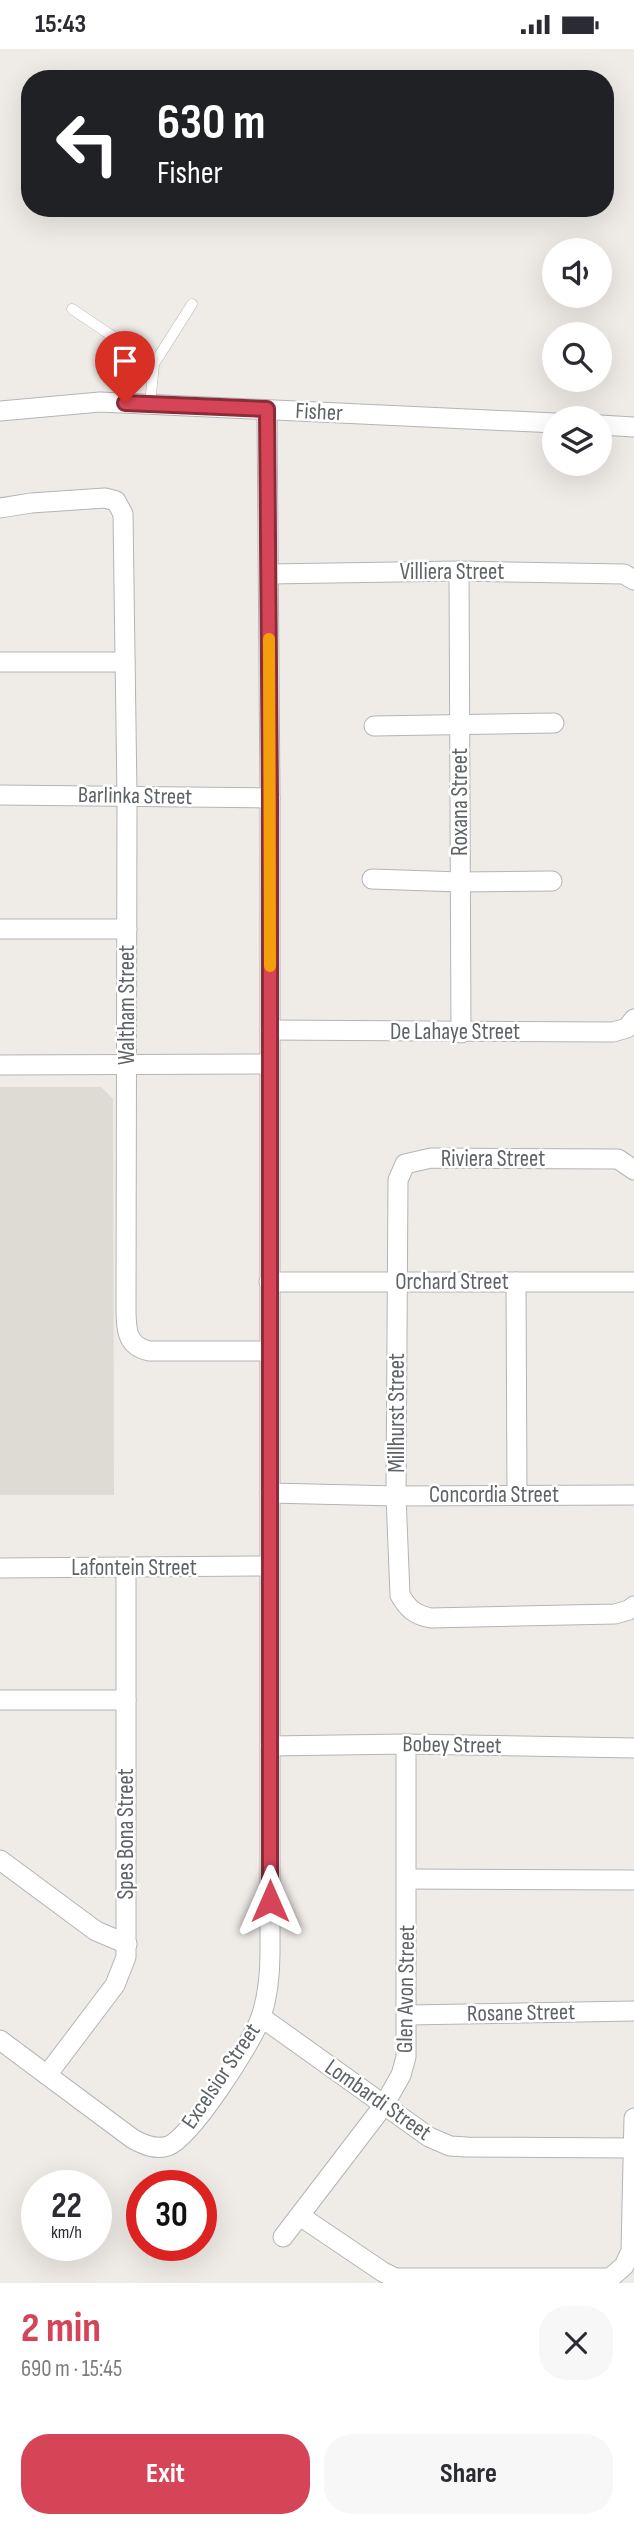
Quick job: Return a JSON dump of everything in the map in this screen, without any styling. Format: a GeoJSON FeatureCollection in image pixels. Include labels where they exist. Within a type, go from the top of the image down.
{"type":"FeatureCollection","features":[{"type":"Feature","properties":{"kind":"street","name":"Fisher"},"geometry":{"type":"LineString","coordinates":[[0,411],[100,402],[542,422]]}},
{"type":"Feature","properties":{"kind":"street","name":"Excelsior Street"},"geometry":{"type":"LineString","coordinates":[[47,2075],[133,2139],[148,2147],[170,2145],[177,2141],[233,2069],[261,2017],[270,1972],[270,798],[267,409]]}},
{"type":"Feature","properties":{"kind":"street"},"geometry":{"type":"LineString","coordinates":[[612,426],[634,427]]}},
{"type":"Feature","properties":{"kind":"street","name":"Waltham Street"},"geometry":{"type":"LineString","coordinates":[[0,508],[31,503],[109,499],[120,506],[124,527],[128,1336],[135,1346],[149,1351],[268,1350]]}},
{"type":"Feature","properties":{"kind":"street","name":"Villiera Street"},"geometry":{"type":"LineString","coordinates":[[269,574],[459,571],[624,573],[634,580]]}},
{"type":"Feature","properties":{"kind":"street","name":"Roxana Street"},"geometry":{"type":"LineString","coordinates":[[459,571],[461,1033]]}},
{"type":"Feature","properties":{"kind":"street"},"geometry":{"type":"LineString","coordinates":[[0,662],[125,662]]}},
{"type":"Feature","properties":{"kind":"street"},"geometry":{"type":"LineString","coordinates":[[374,726],[554,723]]}},
{"type":"Feature","properties":{"kind":"street","name":"Barlinka Street"},"geometry":{"type":"LineString","coordinates":[[0,795],[270,798]]}},
{"type":"Feature","properties":{"kind":"street"},"geometry":{"type":"LineString","coordinates":[[372,879],[552,881]]}},
{"type":"Feature","properties":{"kind":"street"},"geometry":{"type":"LineString","coordinates":[[0,929],[127,929]]}},
{"type":"Feature","properties":{"kind":"street","name":"De Lahaye Street"},"geometry":{"type":"LineString","coordinates":[[270,1030],[613,1032],[627,1028],[634,1019]]}},
{"type":"Feature","properties":{"kind":"street"},"geometry":{"type":"LineString","coordinates":[[0,1065],[269,1064]]}},
{"type":"Feature","properties":{"kind":"street","name":"Riviera Street"},"geometry":{"type":"LineString","coordinates":[[397,1191],[398,1175],[405,1164],[419,1159],[610,1159],[624,1161],[634,1170]]}},
{"type":"Feature","properties":{"kind":"street","name":"Millhurst Street"},"geometry":{"type":"LineString","coordinates":[[397,1191],[396,1496],[400,1595],[414,1612],[431,1618],[615,1614],[634,1606]]}},
{"type":"Feature","properties":{"kind":"street","name":"Orchard Street"},"geometry":{"type":"LineString","coordinates":[[269,1282],[634,1282]]}},
{"type":"Feature","properties":{"kind":"street"},"geometry":{"type":"LineString","coordinates":[[516,1282],[517,1494]]}},
{"type":"Feature","properties":{"kind":"street","name":"Concordia Street"},"geometry":{"type":"LineString","coordinates":[[270,1493],[396,1496],[634,1495]]}},
{"type":"Feature","properties":{"kind":"street","name":"Lafontein Street"},"geometry":{"type":"LineString","coordinates":[[0,1568],[269,1566]]}},
{"type":"Feature","properties":{"kind":"street","name":"Spes Bona Street"},"geometry":{"type":"LineString","coordinates":[[47,2075],[115,1985],[123,1966],[127,1944],[126,1568]]}},
{"type":"Feature","properties":{"kind":"street"},"geometry":{"type":"LineString","coordinates":[[0,1700],[126,1700]]}},
{"type":"Feature","properties":{"kind":"street","name":"Bobey Street"},"geometry":{"type":"LineString","coordinates":[[270,1746],[406,1744],[634,1748]]}},
{"type":"Feature","properties":{"kind":"street","name":"Glen Avon Street"},"geometry":{"type":"LineString","coordinates":[[283,2237],[384,2105],[404,2067],[407,2015],[406,1744]]}},
{"type":"Feature","properties":{"kind":"street"},"geometry":{"type":"LineString","coordinates":[[0,1860],[96,1931],[127,1944]]}},
{"type":"Feature","properties":{"kind":"street"},"geometry":{"type":"LineString","coordinates":[[407,1879],[634,1880]]}},
{"type":"Feature","properties":{"kind":"street","name":"Rosane Street"},"geometry":{"type":"LineString","coordinates":[[407,2015],[634,2011]]}},
{"type":"Feature","properties":{"kind":"street","name":"Lombardi Street"},"geometry":{"type":"LineString","coordinates":[[261,2017],[429,2137],[450,2146],[634,2148]]}},
{"type":"Feature","properties":{"kind":"street"},"geometry":{"type":"LineString","coordinates":[[0,2040],[47,2075]]}},
{"type":"Feature","properties":{"kind":"street"},"geometry":{"type":"LineString","coordinates":[[300,2216],[395,2278],[610,2279],[624,2266],[631,2251],[634,2118]]}},
{"type":"Feature","properties":{"kind":"lane"},"geometry":{"type":"LineString","coordinates":[[149,404],[154,364],[192,304]]}},
{"type":"Feature","properties":{"kind":"lane"},"geometry":{"type":"LineString","coordinates":[[72,309],[154,364]]}},
{"type":"Feature","properties":{"kind":"shaded area"},"geometry":{"type":"Polygon","coordinates":[[[0,1087],[101,1087],[113,1099],[114,1495],[0,1495],[0,1087]]]}},
{"type":"Feature","properties":{"kind":"slow traffic"},"geometry":{"type":"LineString","coordinates":[[269,639],[270,966]]}},
{"type":"Feature","properties":{"kind":"route"},"geometry":{"type":"LineString","coordinates":[[125,403],[267,409],[270,798],[270,1901]]}}]}
